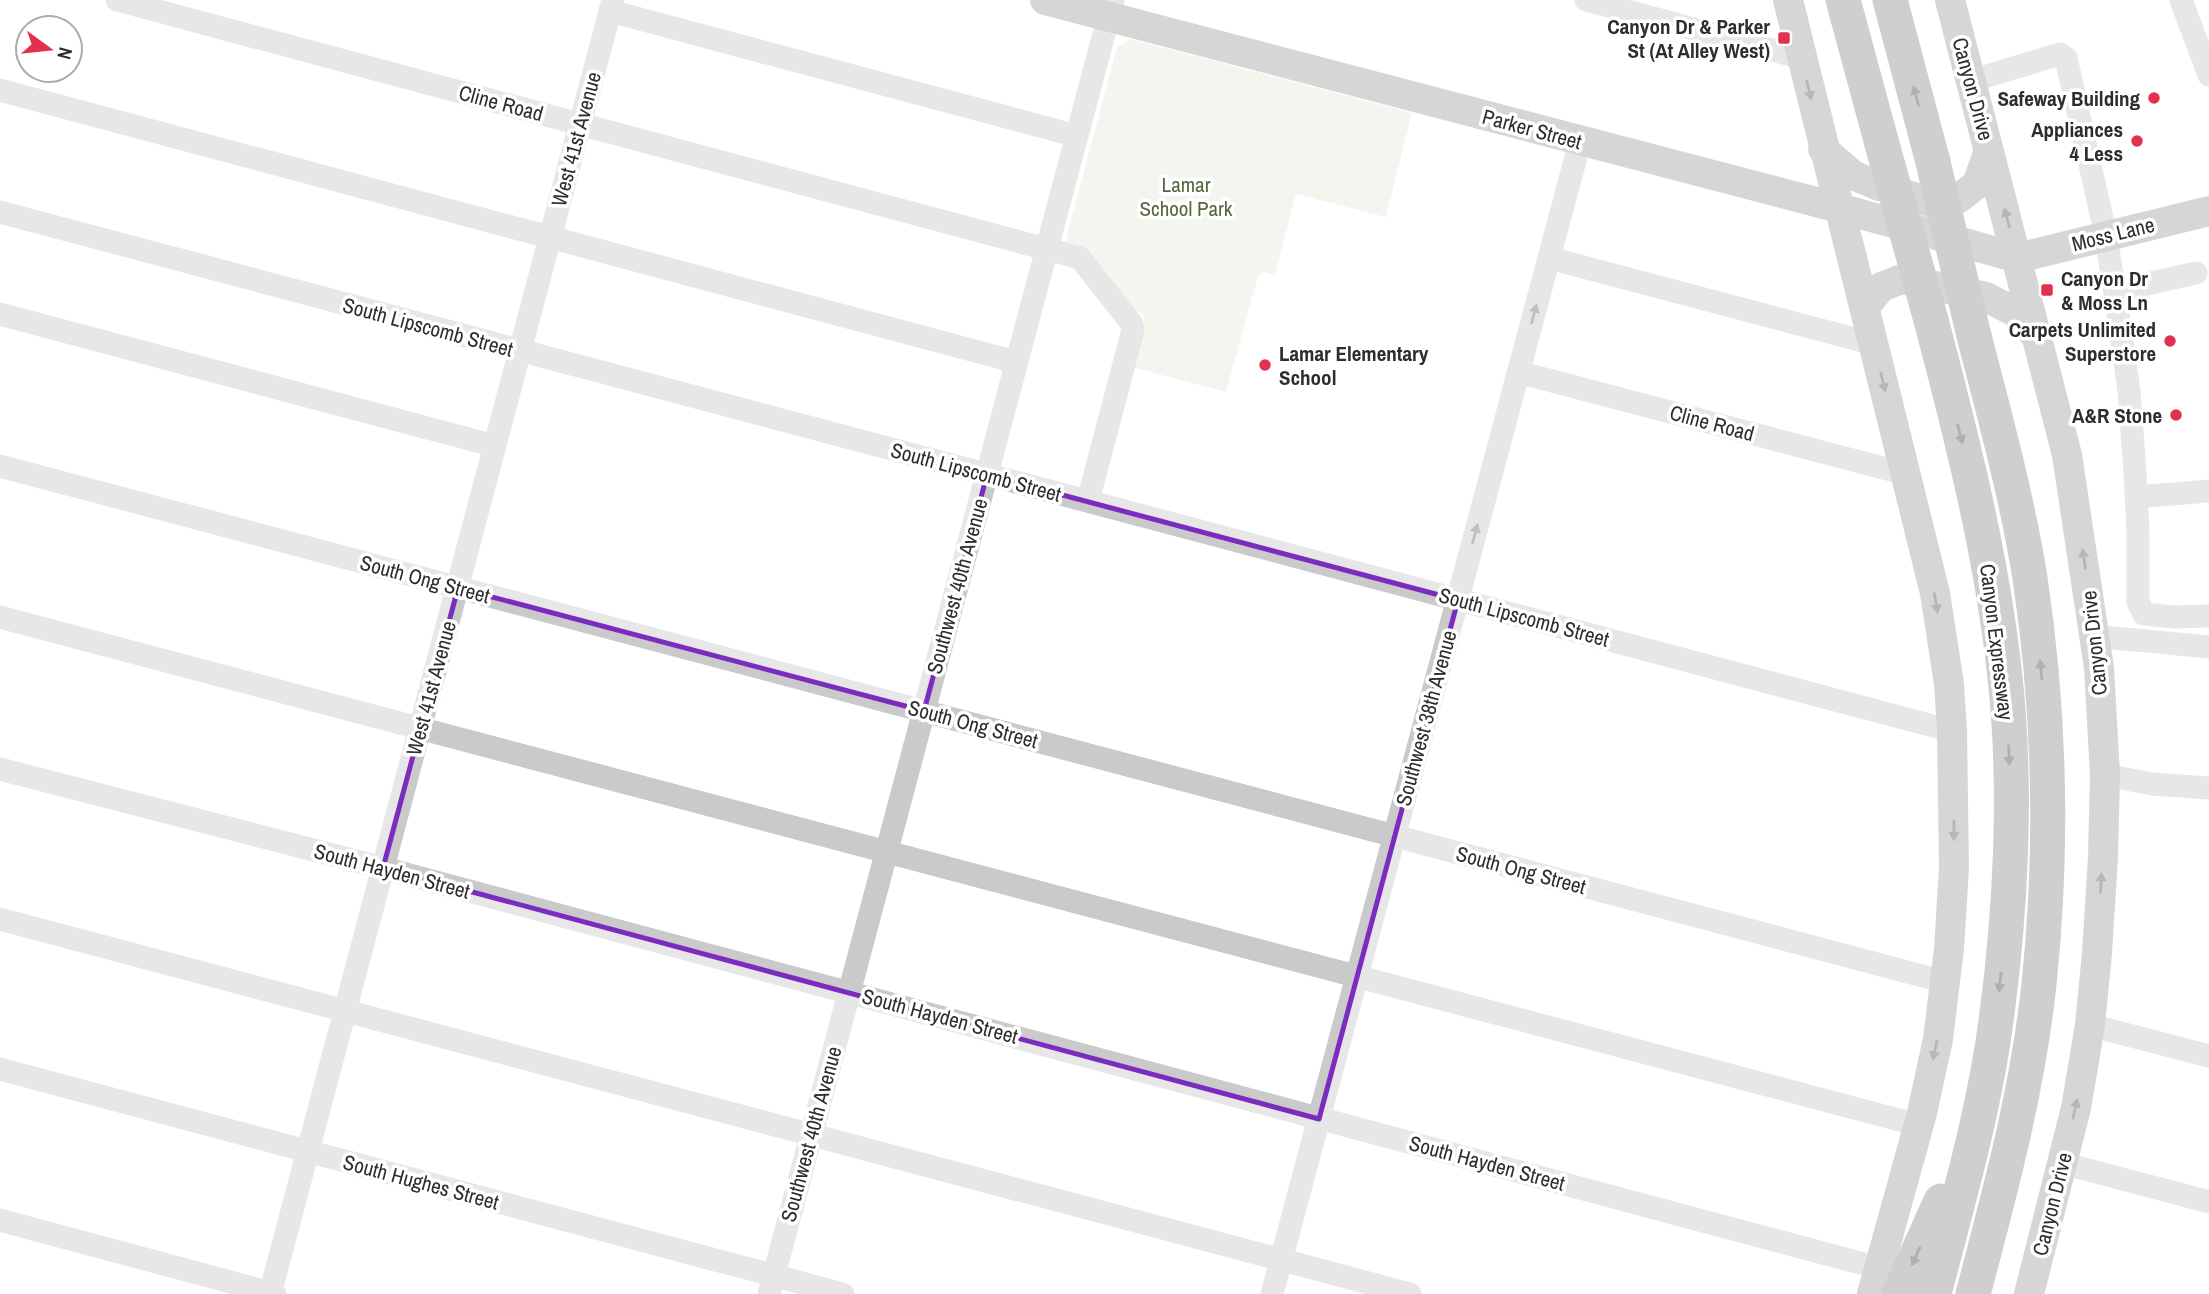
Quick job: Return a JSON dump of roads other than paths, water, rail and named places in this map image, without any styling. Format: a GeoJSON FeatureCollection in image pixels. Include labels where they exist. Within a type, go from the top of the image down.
{"type":"FeatureCollection","features":[{"type":"Feature","properties":{"kind":"highway","name":"Canyon Expressway"},"geometry":{"type":"LineString","coordinates":[[1843,0],[1973,482],[2005,679],[2010,755],[2010,846],[1996,1022],[1976,1128],[1934,1294]]}},
{"type":"Feature","properties":{"kind":"highway","name":"Canyon Expressway"},"geometry":{"type":"LineString","coordinates":[[1890,0],[2011,480],[2030,578],[2045,733],[2047,881],[2039,985],[2026,1072],[2010,1150],[1973,1294]]}},
{"type":"Feature","properties":{"kind":"highway"},"geometry":{"type":"LineString","coordinates":[[1883,1285],[1976,1128]]}},
{"type":"Feature","properties":{"kind":"highway"},"geometry":{"type":"LineString","coordinates":[[1994,1294],[2005,1240],[2010,1150]]}},
{"type":"Feature","properties":{"kind":"main road","name":"Parker Street"},"geometry":{"type":"LineString","coordinates":[[1045,0],[1111,8],[1580,142],[1839,208],[2018,258]]}},
{"type":"Feature","properties":{"kind":"main road"},"geometry":{"type":"LineString","coordinates":[[1788,0],[1935,593],[1949,684],[1954,868],[1945,982],[1938,1039],[1883,1285]]}},
{"type":"Feature","properties":{"kind":"main road","name":"Canyon Drive"},"geometry":{"type":"LineString","coordinates":[[1950,0],[2067,455],[2099,667],[2105,775],[2099,912],[2090,1025],[2076,1108],[2029,1294]]}},
{"type":"Feature","properties":{"kind":"main road"},"geometry":{"type":"LineString","coordinates":[[1823,149],[1853,175],[1930,202],[1958,199],[1977,184],[1989,150]]}},
{"type":"Feature","properties":{"kind":"main road","name":"Moss Lane"},"geometry":{"type":"LineString","coordinates":[[2018,258],[2209,211]]}},
{"type":"Feature","properties":{"kind":"main road"},"geometry":{"type":"LineString","coordinates":[[1865,307],[1881,287],[1902,279],[1942,286],[1986,297],[2015,312],[2038,340]]}},
{"type":"Feature","properties":{"kind":"street","name":"Cline Road"},"geometry":{"type":"LineString","coordinates":[[117,0],[1047,248],[1085,262],[1132,324],[1133,330],[1088,501]]}},
{"type":"Feature","properties":{"kind":"street"},"geometry":{"type":"LineString","coordinates":[[1587,0],[1802,58]]}},
{"type":"Feature","properties":{"kind":"street"},"geometry":{"type":"LineString","coordinates":[[2181,0],[2209,75]]}},
{"type":"Feature","properties":{"kind":"street","name":"West 41st Avenue"},"geometry":{"type":"LineString","coordinates":[[272,1294],[611,5]]}},
{"type":"Feature","properties":{"kind":"street"},"geometry":{"type":"LineString","coordinates":[[611,5],[1077,136]]}},
{"type":"Feature","properties":{"kind":"street","name":"Southwest 40th Avenue"},"geometry":{"type":"LineString","coordinates":[[771,1284],[1111,8]]}},
{"type":"Feature","properties":{"kind":"street"},"geometry":{"type":"LineString","coordinates":[[1971,81],[2060,54],[2066,58],[2106,236],[2129,391],[2136,497],[2138,602],[2144,614],[2209,616]]}},
{"type":"Feature","properties":{"kind":"street"},"geometry":{"type":"LineString","coordinates":[[0,90],[1016,362]]}},
{"type":"Feature","properties":{"kind":"street","name":"Southwest 38th Avenue"},"geometry":{"type":"LineString","coordinates":[[1272,1294],[1580,142]]}},
{"type":"Feature","properties":{"kind":"street","name":"South Lipscomb Street"},"geometry":{"type":"LineString","coordinates":[[0,212],[1952,731]]}},
{"type":"Feature","properties":{"kind":"street"},"geometry":{"type":"LineString","coordinates":[[1549,258],[1874,344]]}},
{"type":"Feature","properties":{"kind":"street"},"geometry":{"type":"LineString","coordinates":[[2115,291],[2196,273]]}},
{"type":"Feature","properties":{"kind":"street"},"geometry":{"type":"LineString","coordinates":[[0,314],[495,446]]}},
{"type":"Feature","properties":{"kind":"street","name":"Cline Road"},"geometry":{"type":"LineString","coordinates":[[1518,372],[1906,474]]}},
{"type":"Feature","properties":{"kind":"street","name":"South Ong Street"},"geometry":{"type":"LineString","coordinates":[[0,466],[1945,982]]}},
{"type":"Feature","properties":{"kind":"street"},"geometry":{"type":"LineString","coordinates":[[2136,497],[2209,491]]}},
{"type":"Feature","properties":{"kind":"street"},"geometry":{"type":"LineString","coordinates":[[0,617],[1918,1125]]}},
{"type":"Feature","properties":{"kind":"street"},"geometry":{"type":"LineString","coordinates":[[2094,636],[2209,648]]}},
{"type":"Feature","properties":{"kind":"street","name":"South Hayden Street"},"geometry":{"type":"LineString","coordinates":[[0,769],[383,868],[1319,1119],[1883,1285]]}},
{"type":"Feature","properties":{"kind":"street"},"geometry":{"type":"LineString","coordinates":[[2105,775],[2152,784],[2209,788]]}},
{"type":"Feature","properties":{"kind":"street"},"geometry":{"type":"LineString","coordinates":[[0,919],[1410,1294]]}},
{"type":"Feature","properties":{"kind":"street"},"geometry":{"type":"LineString","coordinates":[[2090,1025],[2209,1056]]}},
{"type":"Feature","properties":{"kind":"street","name":"South Hughes Street"},"geometry":{"type":"LineString","coordinates":[[0,1069],[771,1284],[843,1294]]}},
{"type":"Feature","properties":{"kind":"street"},"geometry":{"type":"LineString","coordinates":[[2062,1163],[2209,1202]]}},
{"type":"Feature","properties":{"kind":"street"},"geometry":{"type":"LineString","coordinates":[[0,1220],[272,1294]]}},
{"type":"Feature","properties":{"kind":"place","name":"Canyon Dr & Parker St (At Alley West)"},"geometry":{"type":"Point","coordinates":[1784,38]}},
{"type":"Feature","properties":{"kind":"place","name":"Safeway Building"},"geometry":{"type":"Point","coordinates":[2154,98]}},
{"type":"Feature","properties":{"kind":"place","name":"Appliances 4 Less"},"geometry":{"type":"Point","coordinates":[2137,141]}},
{"type":"Feature","properties":{"kind":"place","name":"Canyon Dr & Moss Ln"},"geometry":{"type":"Point","coordinates":[2047,290]}},
{"type":"Feature","properties":{"kind":"place","name":"Carpets Unlimited Superstore"},"geometry":{"type":"Point","coordinates":[2170,341]}},
{"type":"Feature","properties":{"kind":"place","name":"Lamar Elementary School"},"geometry":{"type":"Point","coordinates":[1265,365]}},
{"type":"Feature","properties":{"kind":"place","name":"A&R Stone"},"geometry":{"type":"Point","coordinates":[2176,415]}},
{"type":"Feature","properties":{"kind":"park label","name":"Lamar School Park"},"geometry":{"type":"Point","coordinates":[1186,196]}}]}
